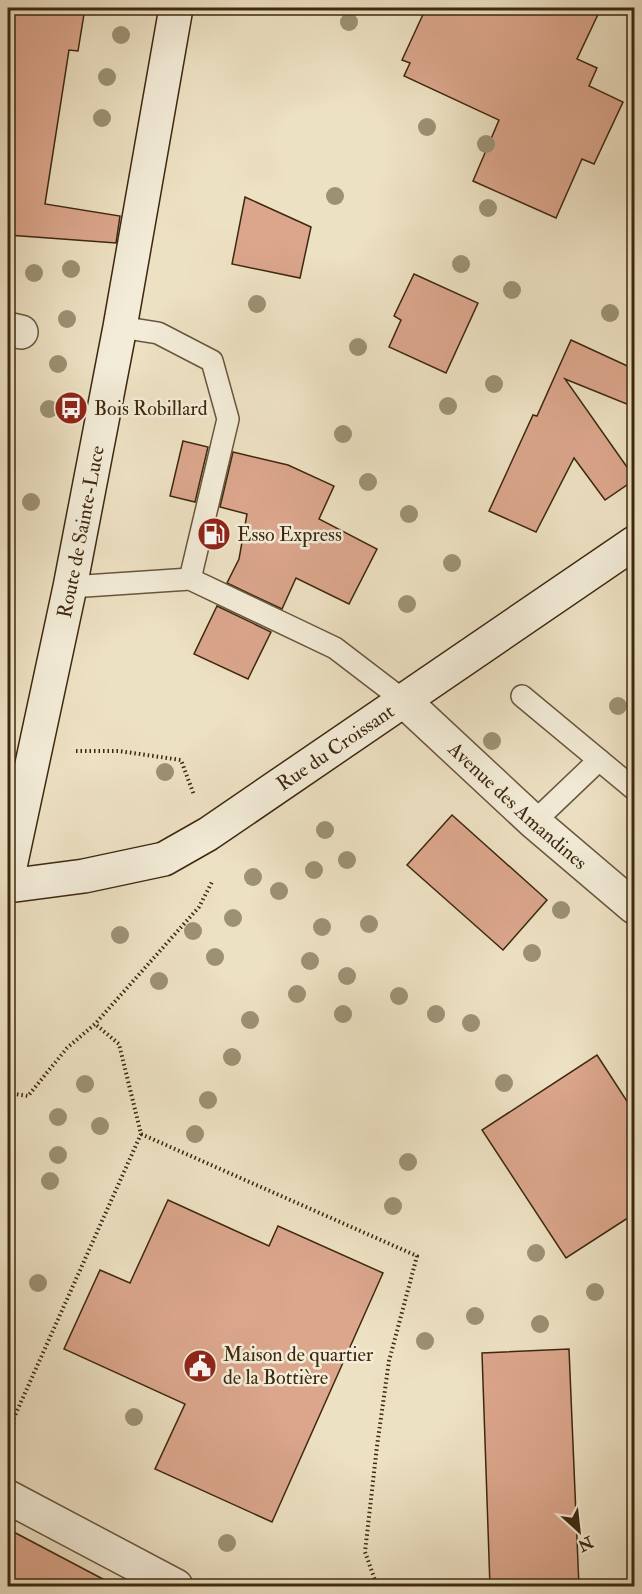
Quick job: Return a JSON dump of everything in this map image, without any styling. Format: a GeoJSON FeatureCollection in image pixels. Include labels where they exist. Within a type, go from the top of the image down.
{"type":"FeatureCollection","features":[{"type":"Feature","properties":{"kind":"street","name":"Route de Sainte-Luce"},"geometry":{"type":"LineString","coordinates":[[8,876],[70,587],[120,327],[176,8]]}},
{"type":"Feature","properties":{"kind":"street","name":"Rue du Croissant"},"geometry":{"type":"LineString","coordinates":[[8,886],[84,876],[164,859],[208,834],[634,543]]}},
{"type":"Feature","properties":{"kind":"street","name":"Avenue des Amandines"},"geometry":{"type":"LineString","coordinates":[[403,700],[534,822],[634,907]]}},
{"type":"Feature","properties":{"kind":"street"},"geometry":{"type":"LineString","coordinates":[[8,1497],[176,1587]]}},
{"type":"Feature","properties":{"kind":"lane"},"geometry":{"type":"LineString","coordinates":[[120,327],[158,333],[212,361],[228,419],[190,579]]}},
{"type":"Feature","properties":{"kind":"lane"},"geometry":{"type":"LineString","coordinates":[[70,587],[190,579],[335,648],[403,700]]}},
{"type":"Feature","properties":{"kind":"lane"},"geometry":{"type":"LineString","coordinates":[[522,696],[634,789]]}},
{"type":"Feature","properties":{"kind":"lane"},"geometry":{"type":"LineString","coordinates":[[534,822],[599,760]]}},
{"type":"Feature","properties":{"kind":"path"},"geometry":{"type":"LineString","coordinates":[[8,1431],[141,1134],[119,1044],[95,1024]]}},
{"type":"Feature","properties":{"kind":"path"},"geometry":{"type":"LineString","coordinates":[[141,1134],[417,1256],[389,1361],[376,1446],[365,1552],[377,1587]]}},
{"type":"Feature","properties":{"kind":"building"},"geometry":{"type":"Polygon","coordinates":[[[8,8],[85,8],[78,51],[69,50],[45,204],[120,216],[116,243],[8,235],[8,8]]]}},
{"type":"Feature","properties":{"kind":"building"},"geometry":{"type":"Polygon","coordinates":[[[426,8],[601,8],[577,59],[597,68],[589,86],[623,102],[594,164],[582,159],[556,218],[473,181],[499,120],[404,76],[410,63],[402,60],[426,8]]]}},
{"type":"Feature","properties":{"kind":"building"},"geometry":{"type":"Polygon","coordinates":[[[245,197],[311,227],[300,278],[232,264],[245,197]]]}},
{"type":"Feature","properties":{"kind":"building"},"geometry":{"type":"Polygon","coordinates":[[[414,274],[478,303],[446,373],[389,347],[401,320],[394,316],[414,274]]]}},
{"type":"Feature","properties":{"kind":"building"},"geometry":{"type":"Polygon","coordinates":[[[571,340],[634,369],[634,407],[565,379],[634,480],[605,500],[574,458],[536,532],[489,511],[533,415],[537,416],[571,340]]]}},
{"type":"Feature","properties":{"kind":"building"},"geometry":{"type":"Polygon","coordinates":[[[183,441],[208,447],[195,502],[170,496],[183,441]]]}},
{"type":"Feature","properties":{"kind":"building"},"geometry":{"type":"Polygon","coordinates":[[[233,452],[288,465],[334,486],[319,519],[377,549],[349,604],[296,578],[282,609],[227,583],[239,559],[247,514],[220,507],[233,452]]]}},
{"type":"Feature","properties":{"kind":"building"},"geometry":{"type":"Polygon","coordinates":[[[217,606],[271,632],[248,679],[194,654],[217,606]]]}},
{"type":"Feature","properties":{"kind":"building"},"geometry":{"type":"Polygon","coordinates":[[[452,815],[547,900],[503,950],[407,865],[452,815]]]}},
{"type":"Feature","properties":{"kind":"building"},"geometry":{"type":"Polygon","coordinates":[[[597,1055],[634,1112],[634,1214],[566,1258],[482,1130],[597,1055]]]}},
{"type":"Feature","properties":{"kind":"building","name":"Maison de quartier de la Bottière"},"geometry":{"type":"Polygon","coordinates":[[[168,1200],[269,1246],[278,1226],[383,1273],[272,1522],[155,1469],[185,1404],[64,1349],[100,1270],[130,1283],[168,1200]]]}},
{"type":"Feature","properties":{"kind":"building"},"geometry":{"type":"Polygon","coordinates":[[[569,1349],[579,1587],[490,1587],[482,1353],[569,1349]]]}},
{"type":"Feature","properties":{"kind":"building"},"geometry":{"type":"Polygon","coordinates":[[[8,1529],[118,1587],[8,1587],[8,1529]]]}},
{"type":"Feature","properties":{"kind":"place","name":"Bois Robillard"},"geometry":{"type":"Point","coordinates":[71,408]}},
{"type":"Feature","properties":{"kind":"place","name":"Esso Express"},"geometry":{"type":"Point","coordinates":[214,534]}},
{"type":"Feature","properties":{"kind":"place","name":"Maison de quartier de la Bottière"},"geometry":{"type":"Point","coordinates":[200,1366]}}]}
